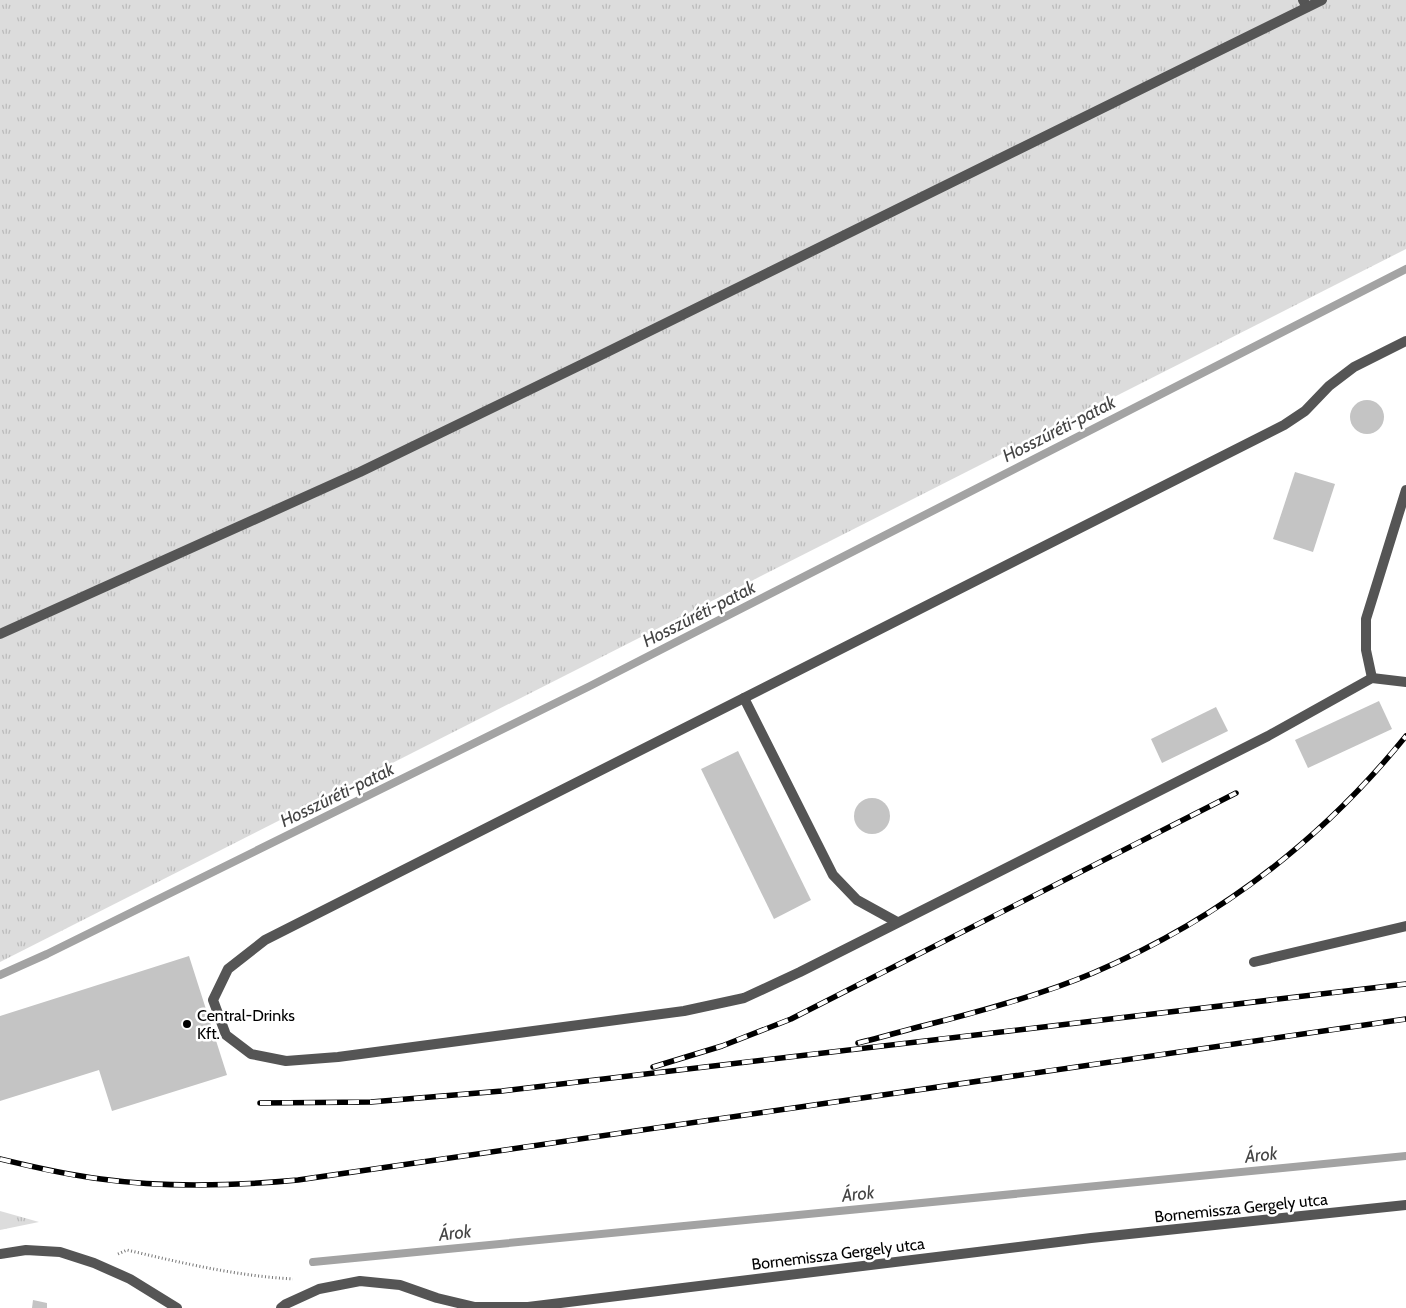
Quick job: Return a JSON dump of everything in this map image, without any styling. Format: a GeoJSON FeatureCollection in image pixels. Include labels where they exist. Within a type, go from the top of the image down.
{"type":"FeatureCollection","features":[{"type":"Feature","properties":{"kind":"street"},"geometry":{"type":"LineString","coordinates":[[0,634],[360,472],[597,357],[1305,4],[1322,0]]}},
{"type":"Feature","properties":{"kind":"street"},"geometry":{"type":"LineString","coordinates":[[1406,341],[1354,367],[1329,386],[1305,411],[1284,425],[265,940],[228,969],[213,1000],[226,1035],[251,1054],[286,1061],[338,1057],[684,1011],[744,998],[800,972],[1268,736],[1372,678],[1406,682]]}},
{"type":"Feature","properties":{"kind":"street"},"geometry":{"type":"LineString","coordinates":[[1372,678],[1366,650],[1366,619],[1406,490]]}},
{"type":"Feature","properties":{"kind":"street"},"geometry":{"type":"LineString","coordinates":[[744,698],[833,875],[856,900],[897,922]]}},
{"type":"Feature","properties":{"kind":"street"},"geometry":{"type":"LineString","coordinates":[[1254,962],[1406,926]]}},
{"type":"Feature","properties":{"kind":"street","name":"Bornemissza Gergely utca"},"geometry":{"type":"LineString","coordinates":[[281,1308],[319,1289],[360,1281],[400,1285],[437,1298],[475,1307],[528,1307],[1081,1240],[1406,1205]]}},
{"type":"Feature","properties":{"kind":"street"},"geometry":{"type":"LineString","coordinates":[[0,1254],[26,1250],[60,1252],[94,1263],[130,1278],[177,1308]]}},
{"type":"Feature","properties":{"kind":"path"},"geometry":{"type":"LineString","coordinates":[[94,1263],[127,1250],[230,1272],[302,1280],[319,1289]]}},
{"type":"Feature","properties":{"kind":"green space"},"geometry":{"type":"Polygon","coordinates":[[[0,0],[1406,0],[1406,249],[0,962],[0,0]]]}},
{"type":"Feature","properties":{"kind":"green space"},"geometry":{"type":"Polygon","coordinates":[[[0,1211],[39,1222],[0,1230],[0,1211]]]}},
{"type":"Feature","properties":{"kind":"building"},"geometry":{"type":"Polygon","coordinates":[[[1367,400],[1374,401],[1379,405],[1383,410],[1383,424],[1379,429],[1374,433],[1367,434],[1360,433],[1355,429],[1351,424],[1350,417],[1351,410],[1355,405],[1360,401],[1367,400]]]}},
{"type":"Feature","properties":{"kind":"building"},"geometry":{"type":"Polygon","coordinates":[[[1295,472],[1335,484],[1313,552],[1273,539],[1295,472]]]}},
{"type":"Feature","properties":{"kind":"building"},"geometry":{"type":"Polygon","coordinates":[[[1379,701],[1392,729],[1308,768],[1295,740],[1379,701]]]}},
{"type":"Feature","properties":{"kind":"building"},"geometry":{"type":"Polygon","coordinates":[[[1216,707],[1228,731],[1162,763],[1151,739],[1216,707]]]}},
{"type":"Feature","properties":{"kind":"building"},"geometry":{"type":"Polygon","coordinates":[[[738,751],[811,900],[774,919],[701,769],[738,751]]]}},
{"type":"Feature","properties":{"kind":"building"},"geometry":{"type":"Polygon","coordinates":[[[872,798],[884,804],[890,816],[884,828],[872,834],[860,828],[854,816],[860,804],[872,798]]]}},
{"type":"Feature","properties":{"kind":"building"},"geometry":{"type":"Polygon","coordinates":[[[189,956],[227,1075],[112,1111],[99,1070],[0,1101],[0,1016],[189,956]]]}},
{"type":"Feature","properties":{"kind":"building"},"geometry":{"type":"Polygon","coordinates":[[[33,1300],[47,1303],[47,1308],[32,1308],[33,1300]]]}},
{"type":"Feature","properties":{"kind":"waterway","name":"Hosszúréti-patak"},"geometry":{"type":"LineString","coordinates":[[0,975],[47,954],[590,686],[1406,269]]}},
{"type":"Feature","properties":{"kind":"waterway","name":"Árok"},"geometry":{"type":"LineString","coordinates":[[313,1262],[1406,1156]]}},
{"type":"Feature","properties":{"kind":"railway"},"geometry":{"type":"LineString","coordinates":[[858,1043],[983,1010],[1057,987],[1139,952],[1183,928],[1225,902],[1303,843],[1339,810],[1406,736]]}},
{"type":"Feature","properties":{"kind":"railway"},"geometry":{"type":"LineString","coordinates":[[653,1067],[722,1046],[791,1019],[1236,793]]}},
{"type":"Feature","properties":{"kind":"railway"},"geometry":{"type":"LineString","coordinates":[[260,1103],[371,1102],[502,1091],[1406,984]]}},
{"type":"Feature","properties":{"kind":"railway"},"geometry":{"type":"LineString","coordinates":[[0,1159],[76,1175],[150,1184],[224,1185],[298,1180],[1406,1019]]}},
{"type":"Feature","properties":{"kind":"place","name":"Central-Drinks Kft."},"geometry":{"type":"Point","coordinates":[187,1024]}}]}
